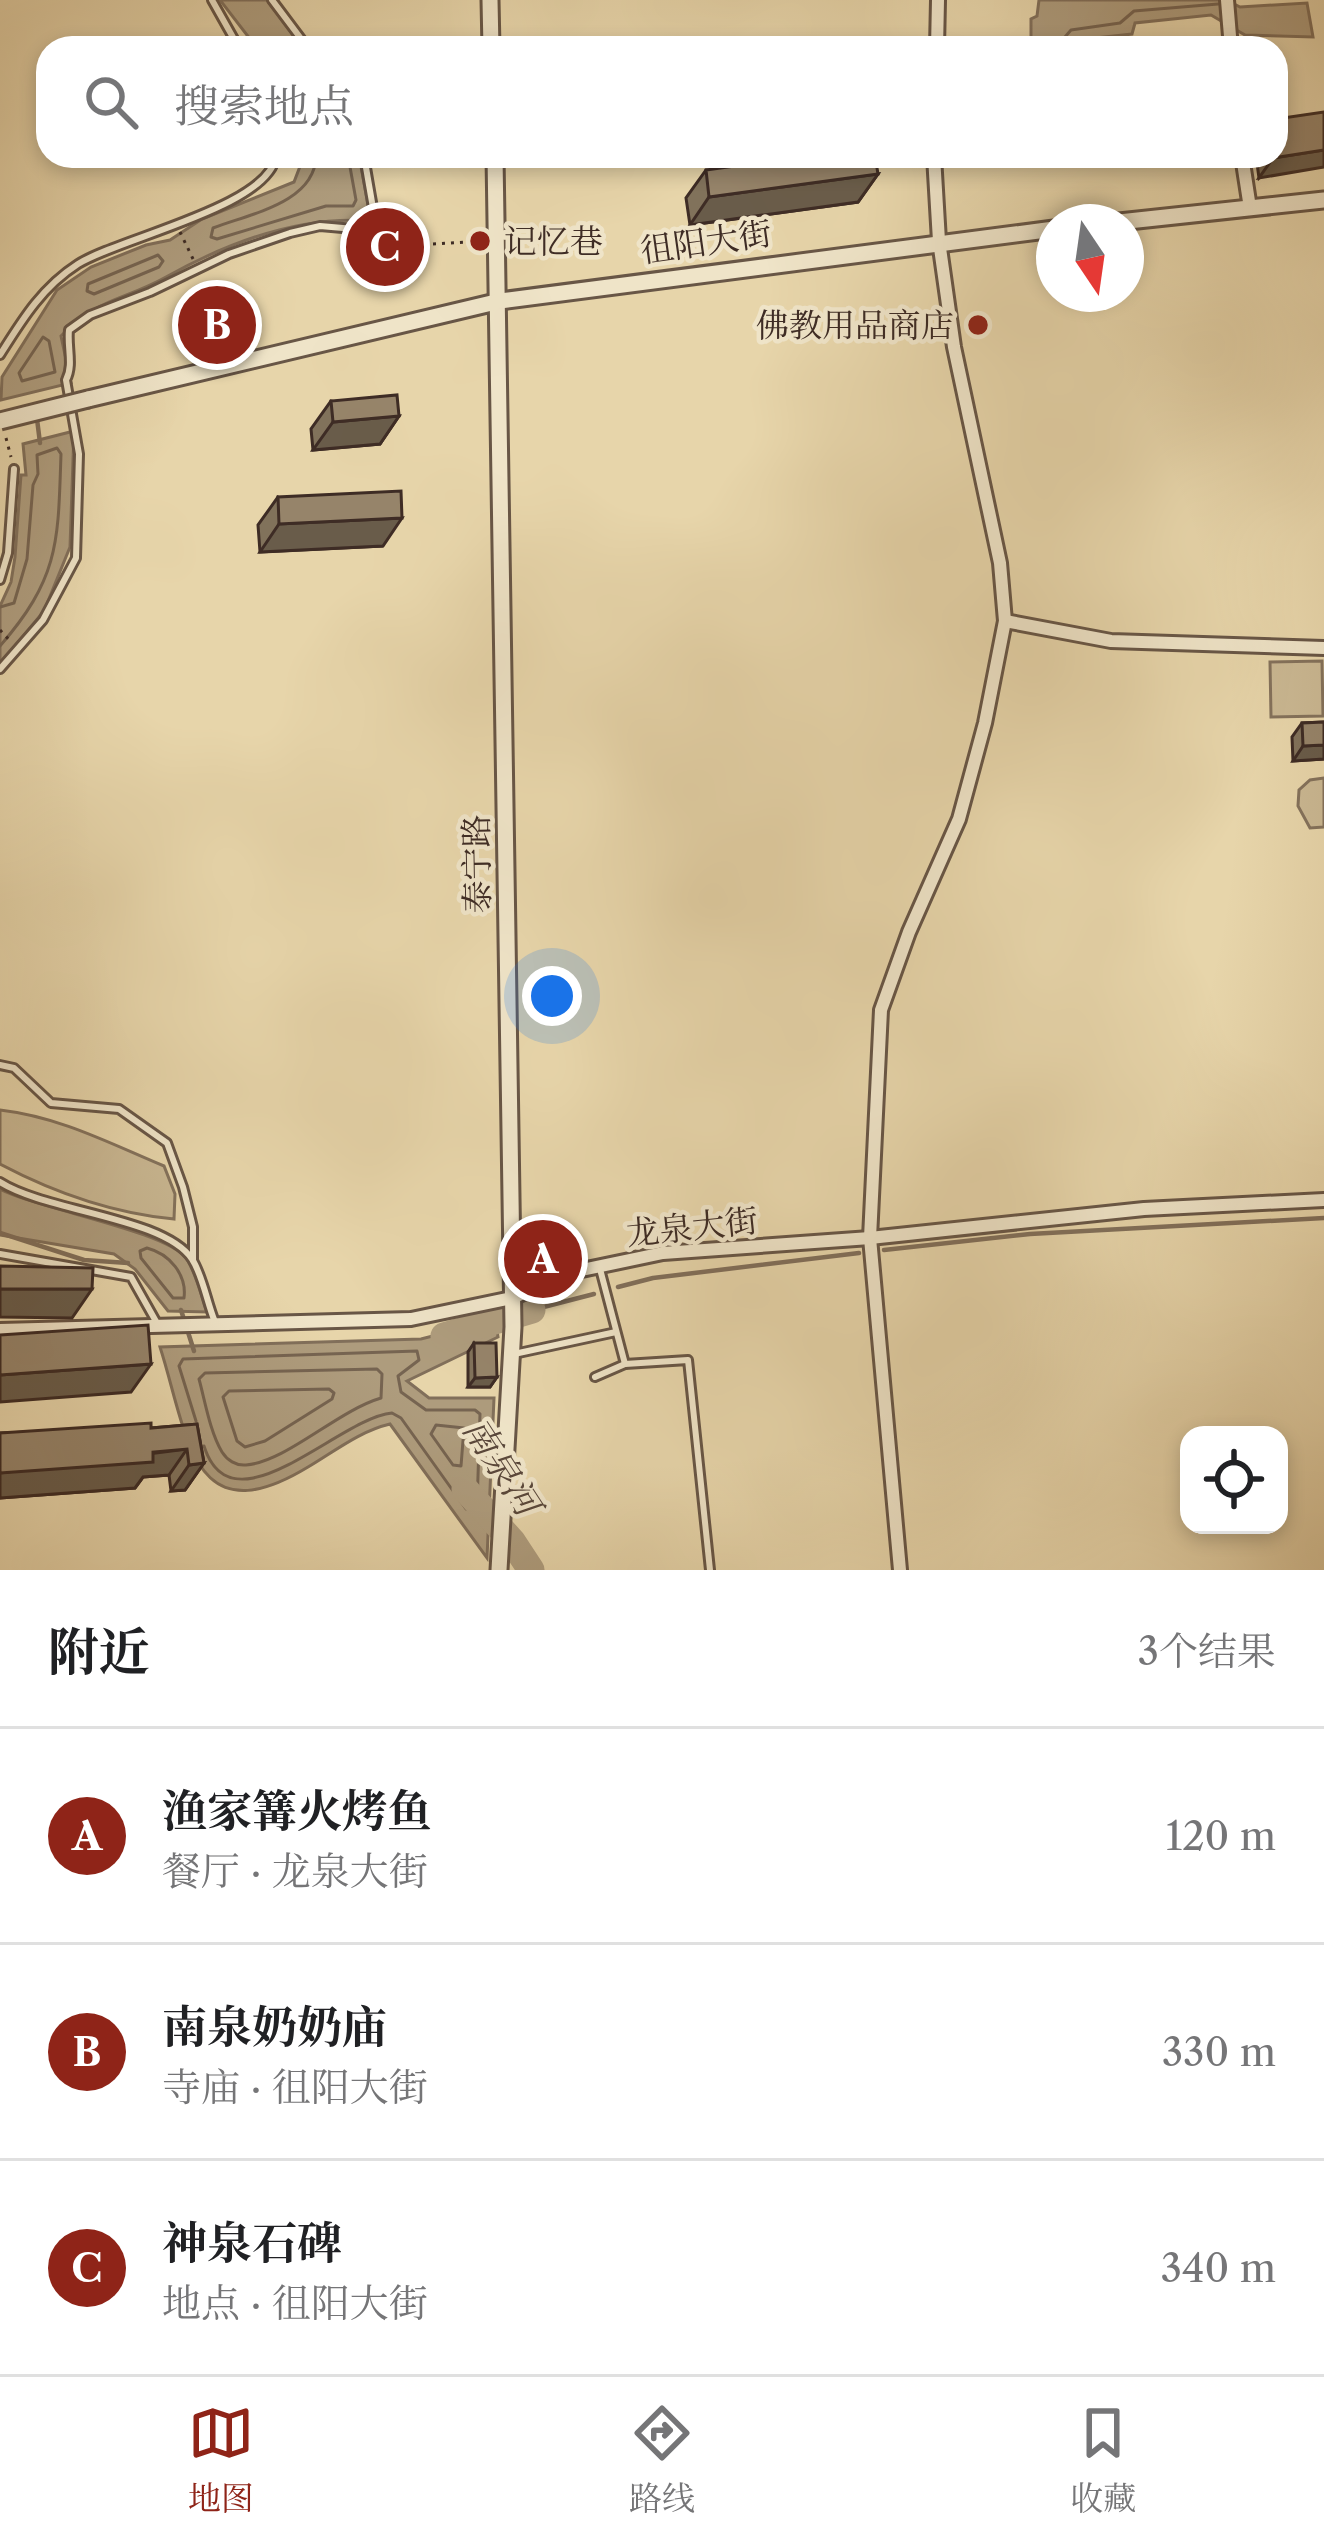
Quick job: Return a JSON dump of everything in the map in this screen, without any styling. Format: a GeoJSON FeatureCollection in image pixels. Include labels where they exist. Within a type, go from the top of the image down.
{"type":"FeatureCollection","features":[{"type":"Feature","properties":{"kind":"street"},"geometry":{"type":"LineString","coordinates":[[490,0],[491,36]]}},
{"type":"Feature","properties":{"kind":"street"},"geometry":{"type":"LineString","coordinates":[[937,36],[938,0]]}},
{"type":"Feature","properties":{"kind":"street"},"geometry":{"type":"LineString","coordinates":[[1227,0],[1230,36]]}},
{"type":"Feature","properties":{"kind":"street","name":"泰宁路"},"geometry":{"type":"LineString","coordinates":[[495,168],[513,1327],[499,1567]]}},
{"type":"Feature","properties":{"kind":"street"},"geometry":{"type":"LineString","coordinates":[[900,1570],[870,1238],[881,1010],[959,819],[985,723],[1005,621],[1000,563],[955,347],[939,241],[935,168]]}},
{"type":"Feature","properties":{"kind":"street"},"geometry":{"type":"LineString","coordinates":[[1244,168],[1250,208]]}},
{"type":"Feature","properties":{"kind":"street"},"geometry":{"type":"LineString","coordinates":[[1144,219],[1324,200]]}},
{"type":"Feature","properties":{"kind":"street","name":"徂阳大街"},"geometry":{"type":"LineString","coordinates":[[1,420],[500,301],[1036,231]]}},
{"type":"Feature","properties":{"kind":"street"},"geometry":{"type":"LineString","coordinates":[[1005,621],[1144,644],[1324,648]]}},
{"type":"Feature","properties":{"kind":"street","name":"龙泉大街"},"geometry":{"type":"LineString","coordinates":[[0,1330],[410,1319],[512,1298],[572,1272],[663,1253],[870,1238],[1144,1209],[1324,1200]]}},
{"type":"Feature","properties":{"kind":"lane"},"geometry":{"type":"LineString","coordinates":[[212,0],[232,36]]}},
{"type":"Feature","properties":{"kind":"lane"},"geometry":{"type":"LineString","coordinates":[[272,0],[299,36]]}},
{"type":"Feature","properties":{"kind":"lane"},"geometry":{"type":"LineString","coordinates":[[0,355],[35,299],[80,262],[176,225],[263,183],[272,168]]}},
{"type":"Feature","properties":{"kind":"lane"},"geometry":{"type":"LineString","coordinates":[[366,168],[377,230]]}},
{"type":"Feature","properties":{"kind":"lane"},"geometry":{"type":"LineString","coordinates":[[0,669],[43,620],[76,557],[79,454],[66,380],[71,370],[69,330],[91,315],[254,244],[320,226],[404,233],[419,246]]}},
{"type":"Feature","properties":{"kind":"lane"},"geometry":{"type":"LineString","coordinates":[[0,580],[8,553],[14,469]]}},
{"type":"Feature","properties":{"kind":"lane"},"geometry":{"type":"LineString","coordinates":[[0,1066],[14,1069],[51,1103],[119,1109],[166,1143],[188,1207],[193,1260],[214,1322]]}},
{"type":"Feature","properties":{"kind":"lane"},"geometry":{"type":"LineString","coordinates":[[0,1182],[10,1189],[169,1236],[193,1260]]}},
{"type":"Feature","properties":{"kind":"lane"},"geometry":{"type":"LineString","coordinates":[[0,1254],[131,1277],[158,1325]]}},
{"type":"Feature","properties":{"kind":"lane"},"geometry":{"type":"LineString","coordinates":[[600,1266],[625,1364]]}},
{"type":"Feature","properties":{"kind":"lane"},"geometry":{"type":"LineString","coordinates":[[511,1355],[616,1332]]}},
{"type":"Feature","properties":{"kind":"lane"},"geometry":{"type":"LineString","coordinates":[[595,1376],[625,1364],[688,1360],[710,1570]]}},
{"type":"Feature","properties":{"kind":"path"},"geometry":{"type":"LineString","coordinates":[[176,225],[198,269]]}},
{"type":"Feature","properties":{"kind":"path"},"geometry":{"type":"LineString","coordinates":[[436,244],[498,241]]}},
{"type":"Feature","properties":{"kind":"path"},"geometry":{"type":"LineString","coordinates":[[1,420],[14,469]]}},
{"type":"Feature","properties":{"kind":"path"},"geometry":{"type":"LineString","coordinates":[[0,630],[17,650]]}},
{"type":"Feature","properties":{"kind":"shaded area"},"geometry":{"type":"Polygon","coordinates":[[[1322,661],[1323,716],[1271,717],[1270,662],[1322,661]]]}},
{"type":"Feature","properties":{"kind":"shaded area"},"geometry":{"type":"Polygon","coordinates":[[[1324,778],[1324,827],[1310,828],[1298,806],[1299,790],[1310,780],[1324,778]]]}},
{"type":"Feature","properties":{"kind":"shaded area"},"geometry":{"type":"Polygon","coordinates":[[[0,1110],[64,1125],[164,1166],[175,1194],[174,1219],[84,1200],[0,1164],[0,1110]]]}},
{"type":"Feature","properties":{"kind":"water"},"geometry":{"type":"Polygon","coordinates":[[[220,0],[267,0],[294,36],[248,36],[220,0]]]}},
{"type":"Feature","properties":{"kind":"water"},"geometry":{"type":"Polygon","coordinates":[[[1039,0],[1226,0],[1240,7],[1307,3],[1313,37],[1245,35],[1211,15],[1135,23],[1132,34],[1031,36],[1031,19],[1037,16],[1039,0]]]}},
{"type":"Feature","properties":{"kind":"water"},"geometry":{"type":"Polygon","coordinates":[[[299,168],[361,168],[371,221],[318,222],[265,234],[100,307],[61,336],[71,383],[1,400],[2,377],[57,290],[91,267],[170,240],[202,219],[294,182],[299,168]]]}},
{"type":"Feature","properties":{"kind":"water"},"geometry":{"type":"Polygon","coordinates":[[[74,431],[70,547],[44,611],[0,664],[0,606],[11,582],[21,475],[26,475],[23,444],[74,431]]]}},
{"type":"Feature","properties":{"kind":"water"},"geometry":{"type":"Polygon","coordinates":[[[0,1189],[174,1248],[190,1264],[207,1312],[168,1311],[135,1269],[114,1254],[0,1235],[0,1189]]]}},
{"type":"Feature","properties":{"kind":"water"},"geometry":{"type":"Polygon","coordinates":[[[496,1324],[498,1337],[407,1381],[429,1398],[494,1398],[487,1558],[390,1424],[358,1436],[269,1486],[239,1490],[217,1483],[188,1442],[160,1347],[421,1339],[496,1324]]]}},
{"type":"Feature","properties":{"kind":"building"},"geometry":{"type":"Polygon","coordinates":[[[1324,112],[1324,150],[1288,156],[1288,117],[1324,112]]]}},
{"type":"Feature","properties":{"kind":"building"},"geometry":{"type":"Polygon","coordinates":[[[877,168],[878,174],[709,197],[706,170],[877,168]]]}},
{"type":"Feature","properties":{"kind":"building"},"geometry":{"type":"Polygon","coordinates":[[[239,290],[247,324],[215,331],[207,297],[239,290]]]}},
{"type":"Feature","properties":{"kind":"building"},"geometry":{"type":"Polygon","coordinates":[[[397,395],[399,416],[333,422],[331,401],[397,395]]]}},
{"type":"Feature","properties":{"kind":"building"},"geometry":{"type":"Polygon","coordinates":[[[401,491],[402,518],[279,524],[278,497],[401,491]]]}},
{"type":"Feature","properties":{"kind":"building"},"geometry":{"type":"Polygon","coordinates":[[[1324,722],[1324,745],[1303,746],[1302,723],[1324,722]]]}},
{"type":"Feature","properties":{"kind":"building"},"geometry":{"type":"Polygon","coordinates":[[[0,1266],[93,1268],[92,1289],[0,1289],[0,1266]]]}},
{"type":"Feature","properties":{"kind":"building"},"geometry":{"type":"Polygon","coordinates":[[[148,1325],[151,1364],[0,1375],[0,1335],[148,1325]]]}},
{"type":"Feature","properties":{"kind":"building"},"geometry":{"type":"Polygon","coordinates":[[[474,1343],[496,1343],[497,1377],[475,1378],[474,1343]]]}},
{"type":"Feature","properties":{"kind":"building"},"geometry":{"type":"Polygon","coordinates":[[[151,1423],[151,1428],[197,1424],[204,1463],[189,1465],[187,1449],[153,1452],[153,1462],[0,1473],[0,1433],[151,1423]]]}},
{"type":"Feature","properties":{"kind":"waterway","name":"南泉河"},"geometry":{"type":"LineString","coordinates":[[37,419],[40,443]]}},
{"type":"Feature","properties":{"kind":"waterway"},"geometry":{"type":"LineString","coordinates":[[884,1250],[1030,1234],[1324,1218]]}},
{"type":"Feature","properties":{"kind":"waterway","name":"南泉河"},"geometry":{"type":"LineString","coordinates":[[0,1233],[84,1260],[128,1263]]}},
{"type":"Feature","properties":{"kind":"waterway"},"geometry":{"type":"LineString","coordinates":[[618,1287],[653,1278],[859,1253]]}},
{"type":"Feature","properties":{"kind":"waterway"},"geometry":{"type":"LineString","coordinates":[[532,1310],[594,1294]]}},
{"type":"Feature","properties":{"kind":"waterway","name":"南泉河"},"geometry":{"type":"LineString","coordinates":[[181,1310],[194,1351]]}},
{"type":"Feature","properties":{"kind":"waterway"},"geometry":{"type":"LineString","coordinates":[[444,1336],[532,1310]]}},
{"type":"Feature","properties":{"kind":"waterway","name":"南泉河"},"geometry":{"type":"LineString","coordinates":[[465,1489],[531,1570]]}},
{"type":"Feature","properties":{"kind":"place","name":"记忆巷"},"geometry":{"type":"Point","coordinates":[480,241]}},
{"type":"Feature","properties":{"kind":"place","name":"神泉石碑"},"geometry":{"type":"Point","coordinates":[385,247]}},
{"type":"Feature","properties":{"kind":"place","name":"南泉奶奶庙"},"geometry":{"type":"Point","coordinates":[217,325]}},
{"type":"Feature","properties":{"kind":"place","name":"佛教用品商店"},"geometry":{"type":"Point","coordinates":[978,325]}},
{"type":"Feature","properties":{"kind":"place","name":"渔家篝火烤鱼"},"geometry":{"type":"Point","coordinates":[543,1259]}}]}
